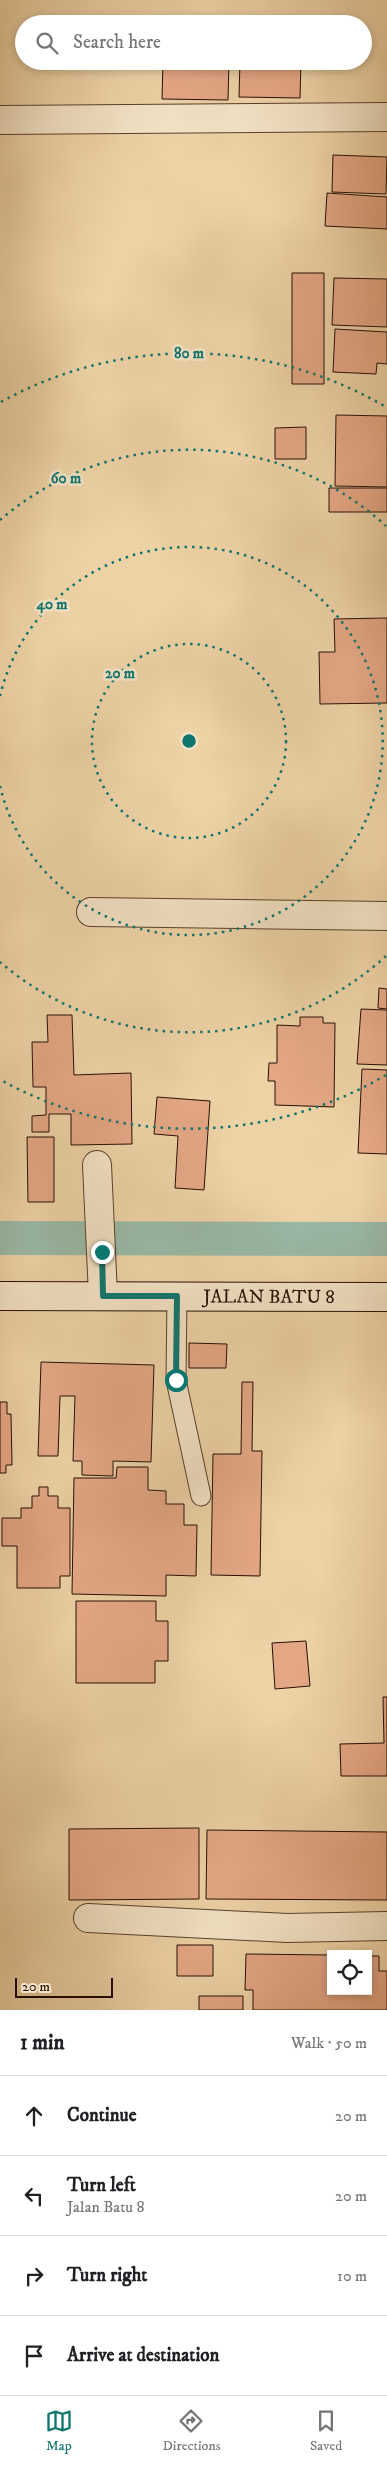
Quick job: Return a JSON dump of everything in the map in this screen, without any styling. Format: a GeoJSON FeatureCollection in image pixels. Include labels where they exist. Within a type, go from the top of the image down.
{"type":"FeatureCollection","features":[{"type":"Feature","properties":{"kind":"street"},"geometry":{"type":"LineString","coordinates":[[0,120],[387,117]]}},
{"type":"Feature","properties":{"kind":"street"},"geometry":{"type":"LineString","coordinates":[[92,912],[387,916]]}},
{"type":"Feature","properties":{"kind":"street"},"geometry":{"type":"LineString","coordinates":[[98,1176],[103,1296]]}},
{"type":"Feature","properties":{"kind":"street","name":"JALAN BATU 8"},"geometry":{"type":"LineString","coordinates":[[0,1296],[387,1297]]}},
{"type":"Feature","properties":{"kind":"street"},"geometry":{"type":"LineString","coordinates":[[88,1918],[287,1928],[387,1926]]}},
{"type":"Feature","properties":{"kind":"lane"},"geometry":{"type":"LineString","coordinates":[[177,1296],[176,1380],[201,1496]]}},
{"type":"Feature","properties":{"kind":"building"},"geometry":{"type":"Polygon","coordinates":[[[163,70],[229,70],[228,100],[162,99],[163,70]]]}},
{"type":"Feature","properties":{"kind":"building"},"geometry":{"type":"Polygon","coordinates":[[[240,70],[301,70],[300,98],[239,97],[240,70]]]}},
{"type":"Feature","properties":{"kind":"building"},"geometry":{"type":"Polygon","coordinates":[[[333,155],[387,157],[386,194],[332,192],[333,155]]]}},
{"type":"Feature","properties":{"kind":"building"},"geometry":{"type":"Polygon","coordinates":[[[327,193],[387,197],[387,229],[325,226],[327,193]]]}},
{"type":"Feature","properties":{"kind":"building"},"geometry":{"type":"Polygon","coordinates":[[[292,273],[324,273],[324,384],[292,384],[292,273]]]}},
{"type":"Feature","properties":{"kind":"building"},"geometry":{"type":"Polygon","coordinates":[[[334,278],[387,279],[387,327],[332,325],[334,278]]]}},
{"type":"Feature","properties":{"kind":"building"},"geometry":{"type":"Polygon","coordinates":[[[335,329],[387,332],[387,364],[377,363],[376,374],[333,372],[335,329]]]}},
{"type":"Feature","properties":{"kind":"building"},"geometry":{"type":"Polygon","coordinates":[[[336,415],[387,416],[387,487],[335,486],[336,415]]]}},
{"type":"Feature","properties":{"kind":"building"},"geometry":{"type":"Polygon","coordinates":[[[306,427],[306,459],[275,459],[275,428],[306,427]]]}},
{"type":"Feature","properties":{"kind":"building"},"geometry":{"type":"Polygon","coordinates":[[[329,488],[387,488],[387,512],[329,512],[329,488]]]}},
{"type":"Feature","properties":{"kind":"building"},"geometry":{"type":"Polygon","coordinates":[[[387,618],[387,703],[320,704],[319,652],[335,652],[334,619],[387,618]]]}},
{"type":"Feature","properties":{"kind":"building"},"geometry":{"type":"Polygon","coordinates":[[[379,988],[387,989],[387,1009],[378,1008],[379,988]]]}},
{"type":"Feature","properties":{"kind":"building"},"geometry":{"type":"Polygon","coordinates":[[[361,1009],[387,1010],[387,1065],[357,1064],[361,1009]]]}},
{"type":"Feature","properties":{"kind":"building"},"geometry":{"type":"Polygon","coordinates":[[[47,1015],[72,1015],[74,1075],[131,1073],[132,1144],[71,1145],[71,1114],[49,1114],[49,1132],[32,1132],[32,1116],[46,1115],[46,1087],[33,1087],[32,1042],[48,1042],[47,1015]]]}},
{"type":"Feature","properties":{"kind":"building"},"geometry":{"type":"Polygon","coordinates":[[[300,1017],[323,1017],[323,1023],[335,1023],[334,1107],[275,1105],[275,1081],[268,1081],[269,1063],[277,1063],[277,1025],[300,1026],[300,1017]]]}},
{"type":"Feature","properties":{"kind":"building"},"geometry":{"type":"Polygon","coordinates":[[[362,1069],[387,1070],[387,1154],[358,1153],[362,1069]]]}},
{"type":"Feature","properties":{"kind":"building"},"geometry":{"type":"Polygon","coordinates":[[[157,1097],[210,1101],[204,1190],[175,1188],[178,1136],[154,1134],[157,1097]]]}},
{"type":"Feature","properties":{"kind":"building"},"geometry":{"type":"Polygon","coordinates":[[[27,1137],[54,1137],[54,1202],[28,1202],[27,1137]]]}},
{"type":"Feature","properties":{"kind":"building"},"geometry":{"type":"Polygon","coordinates":[[[189,1343],[227,1344],[226,1368],[189,1368],[189,1343]]]}},
{"type":"Feature","properties":{"kind":"building"},"geometry":{"type":"Polygon","coordinates":[[[41,1362],[154,1365],[151,1462],[113,1461],[113,1476],[82,1475],[82,1461],[73,1461],[75,1396],[60,1396],[58,1456],[38,1456],[41,1362]]]}},
{"type":"Feature","properties":{"kind":"building"},"geometry":{"type":"Polygon","coordinates":[[[242,1382],[253,1382],[252,1451],[262,1451],[260,1576],[211,1575],[213,1454],[241,1454],[242,1382]]]}},
{"type":"Feature","properties":{"kind":"building"},"geometry":{"type":"Polygon","coordinates":[[[0,1402],[7,1402],[7,1414],[11,1414],[12,1465],[6,1465],[6,1473],[0,1473],[0,1402]]]}},
{"type":"Feature","properties":{"kind":"building"},"geometry":{"type":"Polygon","coordinates":[[[117,1467],[148,1467],[148,1490],[166,1491],[166,1504],[184,1504],[184,1525],[197,1525],[196,1576],[166,1575],[166,1596],[72,1594],[74,1478],[116,1478],[117,1467]]]}},
{"type":"Feature","properties":{"kind":"building"},"geometry":{"type":"Polygon","coordinates":[[[39,1487],[48,1487],[48,1496],[58,1496],[58,1508],[70,1508],[70,1576],[60,1576],[60,1588],[17,1588],[17,1546],[2,1546],[2,1518],[21,1518],[21,1508],[32,1508],[32,1496],[39,1496],[39,1487]]]}},
{"type":"Feature","properties":{"kind":"building"},"geometry":{"type":"Polygon","coordinates":[[[76,1601],[156,1601],[156,1621],[168,1621],[168,1661],[155,1661],[155,1683],[76,1683],[76,1601]]]}},
{"type":"Feature","properties":{"kind":"building"},"geometry":{"type":"Polygon","coordinates":[[[306,1641],[310,1686],[275,1689],[272,1643],[306,1641]]]}},
{"type":"Feature","properties":{"kind":"building"},"geometry":{"type":"Polygon","coordinates":[[[383,1697],[387,1697],[387,1776],[341,1776],[340,1744],[384,1743],[383,1697]]]}},
{"type":"Feature","properties":{"kind":"building"},"geometry":{"type":"Polygon","coordinates":[[[199,1828],[199,1899],[69,1900],[69,1829],[199,1828]]]}},
{"type":"Feature","properties":{"kind":"building"},"geometry":{"type":"Polygon","coordinates":[[[207,1830],[387,1832],[387,1900],[206,1899],[207,1830]]]}},
{"type":"Feature","properties":{"kind":"building"},"geometry":{"type":"Polygon","coordinates":[[[177,1945],[213,1945],[213,1976],[177,1976],[177,1945]]]}},
{"type":"Feature","properties":{"kind":"building"},"geometry":{"type":"Polygon","coordinates":[[[246,1954],[327,1955],[327,1995],[372,1995],[372,1956],[379,1956],[379,1971],[387,1971],[387,2010],[253,2010],[253,1990],[245,1990],[246,1954]]]}},
{"type":"Feature","properties":{"kind":"building"},"geometry":{"type":"Polygon","coordinates":[[[199,1996],[243,1996],[243,2010],[199,2010],[199,1996]]]}},
{"type":"Feature","properties":{"kind":"waterway"},"geometry":{"type":"LineString","coordinates":[[0,1238],[387,1239]]}},
{"type":"Feature","properties":{"kind":"route"},"geometry":{"type":"LineString","coordinates":[[102,1252],[103,1296],[177,1296],[176,1380]]}}]}
